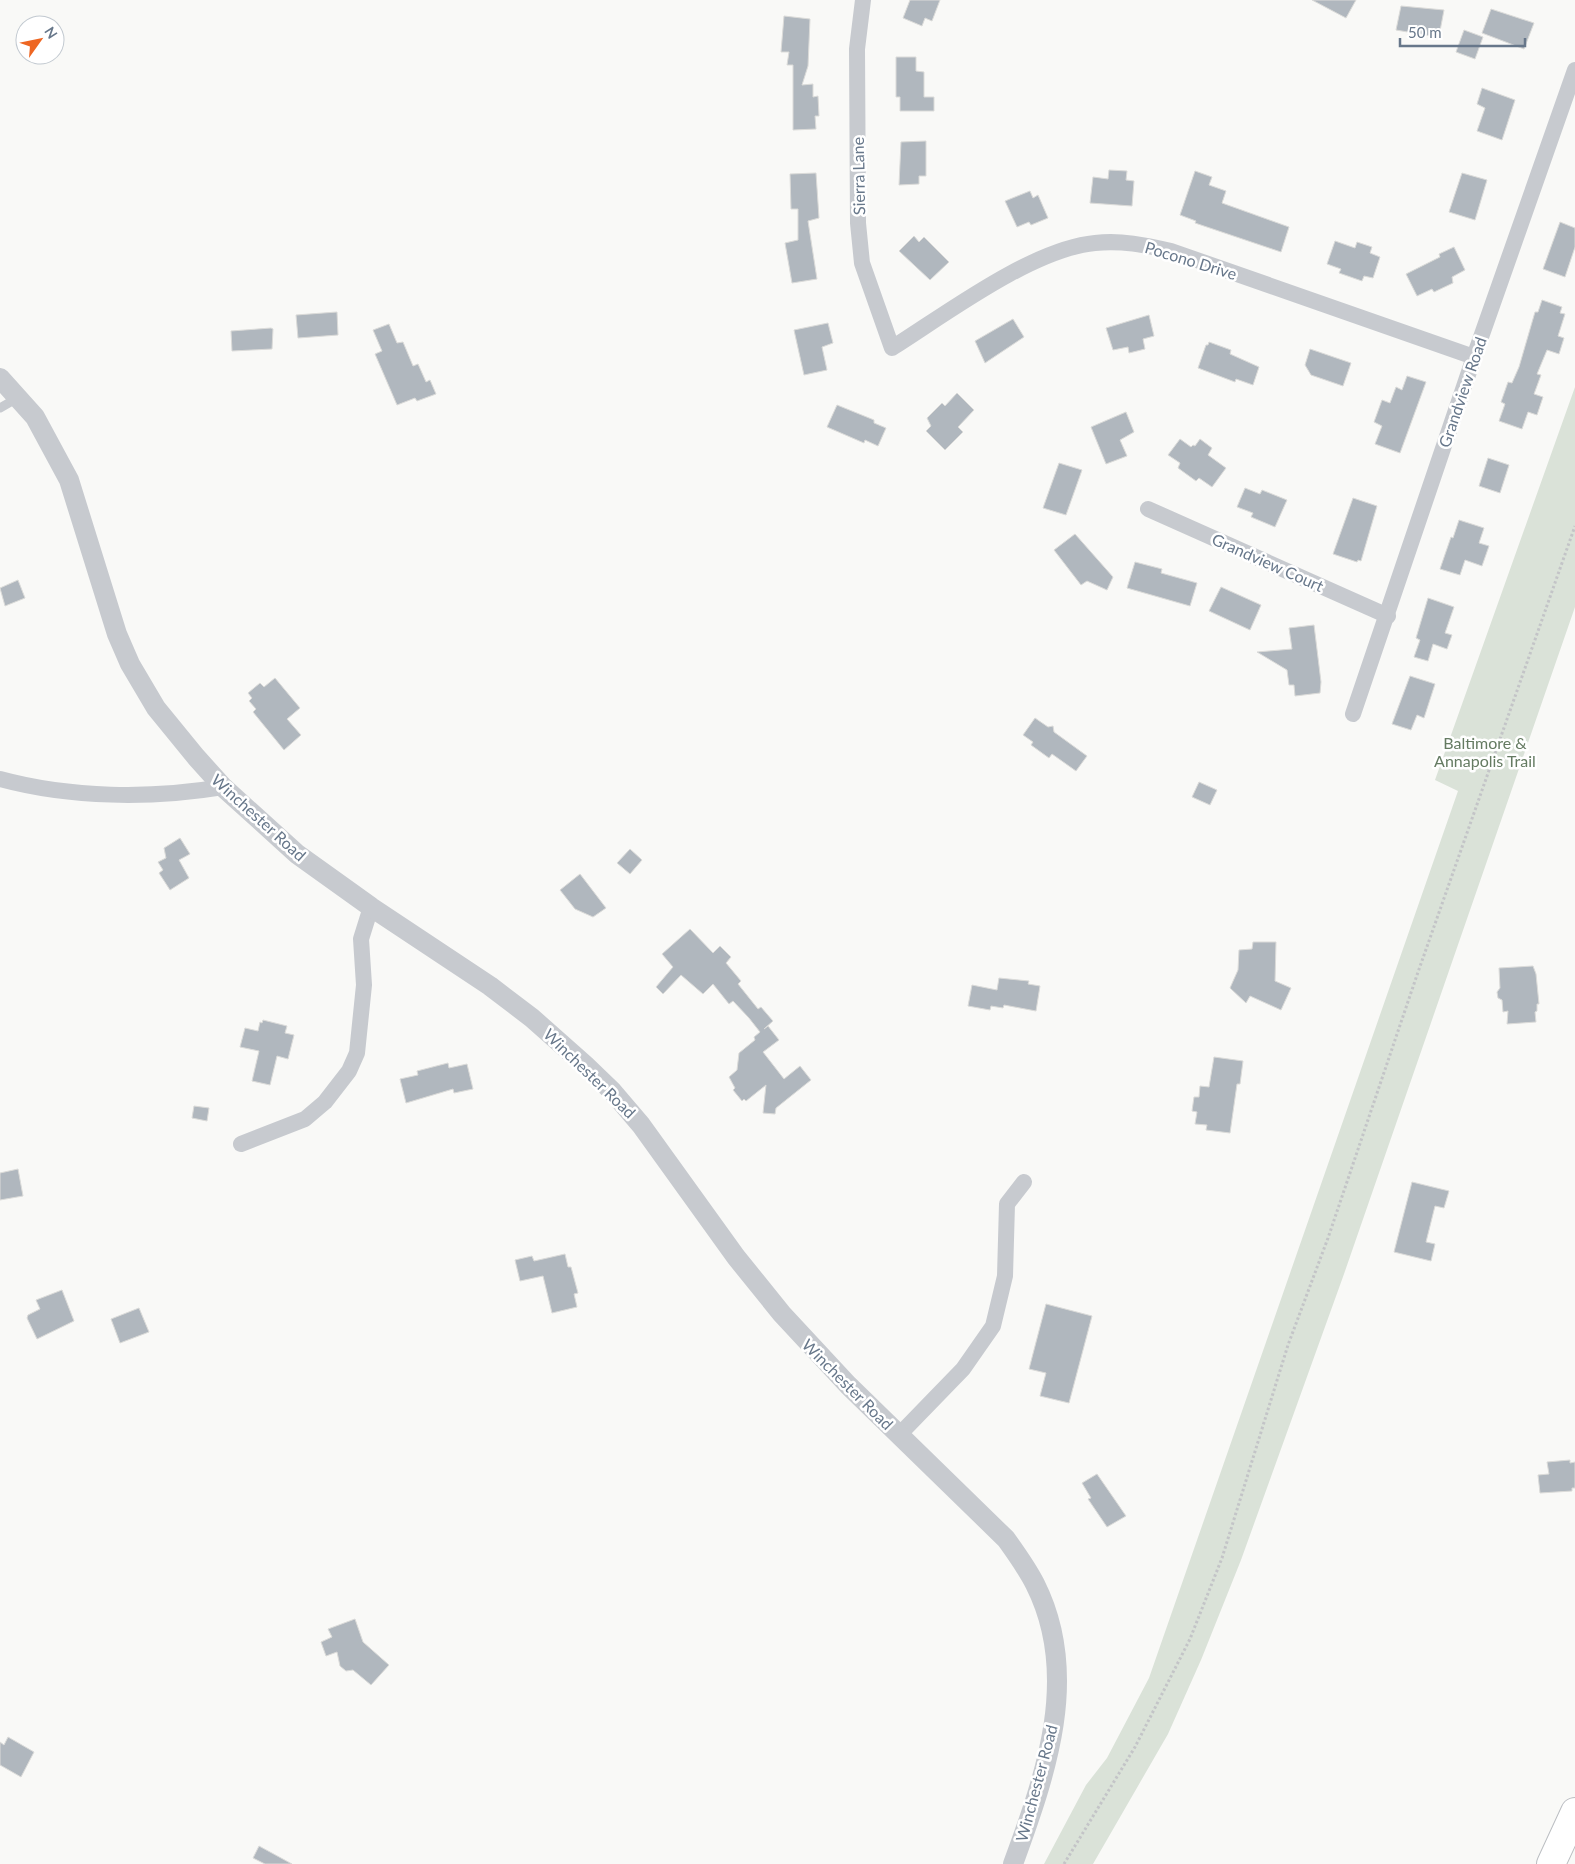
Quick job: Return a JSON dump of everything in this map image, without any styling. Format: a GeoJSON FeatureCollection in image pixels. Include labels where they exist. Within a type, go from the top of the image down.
{"type":"FeatureCollection","features":[{"type":"Feature","properties":{"kind":"highway"},"geometry":{"type":"LineString","coordinates":[[1551,1864],[1575,1812]]}},
{"type":"Feature","properties":{"kind":"street","name":"Sierra Lane"},"geometry":{"type":"LineString","coordinates":[[863,0],[856,48],[858,223],[862,263],[892,348]]}},
{"type":"Feature","properties":{"kind":"street","name":"Grandview Road"},"geometry":{"type":"LineString","coordinates":[[1354,714],[1474,356],[1575,70]]}},
{"type":"Feature","properties":{"kind":"street","name":"Pocono Drive"},"geometry":{"type":"LineString","coordinates":[[892,348],[1032,262],[1062,250],[1094,242],[1128,242],[1171,251],[1474,356]]}},
{"type":"Feature","properties":{"kind":"street","name":"Winchester Road"},"geometry":{"type":"LineString","coordinates":[[0,378],[19,397],[47,435],[69,480],[117,634],[130,664],[156,708],[172,730],[222,787],[297,854],[371,907],[513,1003],[612,1091],[666,1156],[736,1257],[824,1362],[1006,1539],[1035,1584],[1051,1628],[1058,1672],[1054,1720],[1038,1790],[1013,1864]]}},
{"type":"Feature","properties":{"kind":"street","name":"Grandview Court"},"geometry":{"type":"LineString","coordinates":[[1148,509],[1388,616]]}},
{"type":"Feature","properties":{"kind":"street"},"geometry":{"type":"LineString","coordinates":[[0,779],[23,785],[98,793],[184,793],[222,787]]}},
{"type":"Feature","properties":{"kind":"street"},"geometry":{"type":"LineString","coordinates":[[241,1144],[305,1119],[325,1102],[350,1071],[357,1053],[364,985],[361,939],[371,907]]}},
{"type":"Feature","properties":{"kind":"street"},"geometry":{"type":"LineString","coordinates":[[899,1435],[963,1369],[993,1326],[1005,1276],[1007,1204],[1024,1182]]}},
{"type":"Feature","properties":{"kind":"lane"},"geometry":{"type":"LineString","coordinates":[[0,408],[19,397]]}},
{"type":"Feature","properties":{"kind":"path"},"geometry":{"type":"LineString","coordinates":[[1064,1864],[1135,1747],[1190,1639],[1222,1558],[1288,1345],[1328,1238],[1417,975],[1575,526]]}},
{"type":"Feature","properties":{"kind":"green space","name":"Baltimore & Annapolis Trail"},"geometry":{"type":"Polygon","coordinates":[[[1575,387],[1575,607],[1344,1274],[1241,1560],[1201,1660],[1168,1734],[1093,1864],[1044,1864],[1086,1785],[1107,1758],[1149,1678],[1458,791],[1435,780],[1575,387]]]}},
{"type":"Feature","properties":{"kind":"building"},"geometry":{"type":"Polygon","coordinates":[[[910,0],[940,0],[932,21],[925,18],[922,26],[903,18],[910,0]]]}},
{"type":"Feature","properties":{"kind":"building"},"geometry":{"type":"Polygon","coordinates":[[[1312,0],[1356,0],[1346,18],[1312,0]]]}},
{"type":"Feature","properties":{"kind":"building"},"geometry":{"type":"Polygon","coordinates":[[[1401,6],[1444,10],[1440,31],[1432,29],[1431,36],[1396,30],[1401,6]]]}},
{"type":"Feature","properties":{"kind":"building"},"geometry":{"type":"Polygon","coordinates":[[[1491,9],[1534,23],[1524,49],[1482,33],[1491,9]]]}},
{"type":"Feature","properties":{"kind":"building"},"geometry":{"type":"Polygon","coordinates":[[[784,16],[810,19],[808,66],[802,85],[813,84],[813,97],[818,96],[819,116],[815,116],[816,129],[793,130],[793,65],[787,65],[789,52],[781,52],[784,16]]]}},
{"type":"Feature","properties":{"kind":"building"},"geometry":{"type":"Polygon","coordinates":[[[1464,30],[1483,37],[1475,59],[1456,52],[1464,30]]]}},
{"type":"Feature","properties":{"kind":"building"},"geometry":{"type":"Polygon","coordinates":[[[896,57],[916,57],[916,71],[924,72],[924,97],[934,97],[934,111],[900,111],[900,97],[896,97],[896,57]]]}},
{"type":"Feature","properties":{"kind":"building"},"geometry":{"type":"Polygon","coordinates":[[[1482,88],[1515,100],[1502,140],[1477,131],[1485,108],[1477,104],[1482,88]]]}},
{"type":"Feature","properties":{"kind":"building"},"geometry":{"type":"Polygon","coordinates":[[[926,141],[926,176],[919,176],[919,184],[899,185],[901,142],[926,141]]]}},
{"type":"Feature","properties":{"kind":"building"},"geometry":{"type":"Polygon","coordinates":[[[1109,170],[1127,171],[1126,180],[1134,181],[1132,206],[1090,203],[1093,177],[1108,179],[1109,170]]]}},
{"type":"Feature","properties":{"kind":"building"},"geometry":{"type":"Polygon","coordinates":[[[1195,171],[1212,177],[1209,185],[1226,191],[1222,203],[1289,227],[1281,252],[1195,223],[1196,221],[1180,215],[1195,171]]]}},
{"type":"Feature","properties":{"kind":"building"},"geometry":{"type":"Polygon","coordinates":[[[816,173],[819,218],[808,221],[817,279],[792,283],[785,243],[798,240],[798,209],[791,209],[790,174],[816,173]]]}},
{"type":"Feature","properties":{"kind":"building"},"geometry":{"type":"Polygon","coordinates":[[[1462,173],[1487,180],[1475,220],[1449,212],[1462,173]]]}},
{"type":"Feature","properties":{"kind":"building"},"geometry":{"type":"Polygon","coordinates":[[[1030,191],[1033,198],[1038,195],[1048,218],[1031,225],[1029,222],[1017,227],[1005,201],[1030,191]]]}},
{"type":"Feature","properties":{"kind":"building"},"geometry":{"type":"Polygon","coordinates":[[[1560,222],[1575,228],[1575,247],[1565,277],[1543,269],[1560,222]]]}},
{"type":"Feature","properties":{"kind":"building"},"geometry":{"type":"Polygon","coordinates":[[[914,236],[919,242],[924,237],[949,262],[930,280],[899,251],[914,236]]]}},
{"type":"Feature","properties":{"kind":"building"},"geometry":{"type":"Polygon","coordinates":[[[1335,241],[1355,248],[1357,242],[1372,247],[1370,253],[1380,257],[1373,278],[1364,276],[1362,281],[1339,273],[1341,269],[1327,264],[1335,241]]]}},
{"type":"Feature","properties":{"kind":"building"},"geometry":{"type":"Polygon","coordinates":[[[1454,247],[1465,270],[1452,277],[1453,283],[1434,292],[1432,289],[1417,296],[1406,274],[1440,257],[1439,254],[1454,247]]]}},
{"type":"Feature","properties":{"kind":"building"},"geometry":{"type":"Polygon","coordinates":[[[1542,300],[1562,307],[1560,313],[1565,314],[1558,336],[1564,338],[1559,354],[1547,350],[1537,374],[1541,375],[1534,394],[1543,397],[1537,415],[1528,412],[1522,429],[1499,421],[1505,404],[1501,402],[1508,382],[1512,383],[1519,367],[1535,312],[1538,312],[1542,300]]]}},
{"type":"Feature","properties":{"kind":"building"},"geometry":{"type":"Polygon","coordinates":[[[337,312],[338,335],[298,338],[296,315],[337,312]]]}},
{"type":"Feature","properties":{"kind":"building"},"geometry":{"type":"Polygon","coordinates":[[[1149,315],[1154,336],[1143,339],[1145,349],[1129,353],[1128,347],[1113,350],[1106,328],[1149,315]]]}},
{"type":"Feature","properties":{"kind":"building"},"geometry":{"type":"Polygon","coordinates":[[[1013,319],[1024,337],[985,363],[975,341],[1013,319]]]}},
{"type":"Feature","properties":{"kind":"building"},"geometry":{"type":"Polygon","coordinates":[[[828,323],[833,343],[822,347],[827,370],[804,375],[794,330],[828,323]]]}},
{"type":"Feature","properties":{"kind":"building"},"geometry":{"type":"Polygon","coordinates":[[[389,324],[397,343],[403,342],[413,366],[418,364],[426,382],[430,380],[436,394],[417,401],[415,398],[397,405],[375,354],[382,351],[373,330],[389,324]]]}},
{"type":"Feature","properties":{"kind":"building"},"geometry":{"type":"Polygon","coordinates":[[[273,329],[272,349],[232,351],[231,331],[273,329]]]}},
{"type":"Feature","properties":{"kind":"building"},"geometry":{"type":"Polygon","coordinates":[[[1209,342],[1231,350],[1230,354],[1259,367],[1253,385],[1236,379],[1235,382],[1198,368],[1206,345],[1209,342]]]}},
{"type":"Feature","properties":{"kind":"building"},"geometry":{"type":"Polygon","coordinates":[[[1310,349],[1351,363],[1343,386],[1311,375],[1305,365],[1310,349]]]}},
{"type":"Feature","properties":{"kind":"building"},"geometry":{"type":"Polygon","coordinates":[[[1407,376],[1426,382],[1400,453],[1375,444],[1382,426],[1374,422],[1382,400],[1390,403],[1396,387],[1402,390],[1407,376]]]}},
{"type":"Feature","properties":{"kind":"building"},"geometry":{"type":"Polygon","coordinates":[[[957,393],[974,410],[958,427],[963,432],[945,450],[926,431],[931,426],[927,418],[942,403],[945,406],[957,393]]]}},
{"type":"Feature","properties":{"kind":"building"},"geometry":{"type":"Polygon","coordinates":[[[837,405],[874,420],[874,423],[886,428],[878,446],[865,440],[864,443],[827,427],[837,405]]]}},
{"type":"Feature","properties":{"kind":"building"},"geometry":{"type":"Polygon","coordinates":[[[1126,412],[1134,432],[1120,440],[1127,456],[1106,464],[1091,427],[1126,412]]]}},
{"type":"Feature","properties":{"kind":"building"},"geometry":{"type":"Polygon","coordinates":[[[1180,439],[1191,447],[1195,446],[1200,439],[1212,448],[1208,455],[1226,468],[1212,487],[1199,478],[1196,481],[1178,468],[1180,463],[1168,455],[1180,439]]]}},
{"type":"Feature","properties":{"kind":"building"},"geometry":{"type":"Polygon","coordinates":[[[1488,458],[1509,465],[1500,493],[1479,486],[1488,458]]]}},
{"type":"Feature","properties":{"kind":"building"},"geometry":{"type":"Polygon","coordinates":[[[1059,463],[1082,470],[1066,515],[1043,508],[1059,463]]]}},
{"type":"Feature","properties":{"kind":"building"},"geometry":{"type":"Polygon","coordinates":[[[1245,488],[1260,494],[1262,490],[1287,500],[1275,527],[1251,517],[1253,513],[1237,507],[1245,488]]]}},
{"type":"Feature","properties":{"kind":"building"},"geometry":{"type":"Polygon","coordinates":[[[1353,498],[1377,506],[1361,561],[1358,560],[1357,562],[1333,554],[1353,498]]]}},
{"type":"Feature","properties":{"kind":"building"},"geometry":{"type":"Polygon","coordinates":[[[1459,520],[1484,528],[1479,543],[1489,546],[1482,566],[1465,560],[1460,575],[1440,569],[1459,520]]]}},
{"type":"Feature","properties":{"kind":"building"},"geometry":{"type":"Polygon","coordinates":[[[1075,534],[1113,577],[1107,590],[1087,581],[1081,585],[1054,550],[1075,534]]]}},
{"type":"Feature","properties":{"kind":"building"},"geometry":{"type":"Polygon","coordinates":[[[1135,562],[1162,569],[1161,573],[1197,583],[1190,606],[1127,588],[1135,562]]]}},
{"type":"Feature","properties":{"kind":"building"},"geometry":{"type":"Polygon","coordinates":[[[18,580],[25,598],[5,606],[0,588],[18,580]]]}},
{"type":"Feature","properties":{"kind":"building"},"geometry":{"type":"Polygon","coordinates":[[[1221,587],[1261,605],[1250,630],[1209,611],[1221,587]]]}},
{"type":"Feature","properties":{"kind":"building"},"geometry":{"type":"Polygon","coordinates":[[[1428,598],[1454,607],[1445,633],[1452,635],[1447,649],[1433,644],[1428,661],[1414,657],[1420,640],[1416,638],[1428,598]]]}},
{"type":"Feature","properties":{"kind":"building"},"geometry":{"type":"Polygon","coordinates":[[[1314,625],[1321,682],[1320,693],[1295,696],[1294,685],[1289,685],[1287,670],[1257,652],[1292,649],[1289,628],[1314,625]]]}},
{"type":"Feature","properties":{"kind":"building"},"geometry":{"type":"Polygon","coordinates":[[[1410,676],[1435,684],[1424,718],[1417,715],[1411,730],[1392,724],[1410,676]]]}},
{"type":"Feature","properties":{"kind":"building"},"geometry":{"type":"Polygon","coordinates":[[[275,678],[300,708],[287,719],[301,735],[284,750],[253,712],[256,709],[249,701],[252,698],[248,693],[260,683],[264,687],[275,678]]]}},
{"type":"Feature","properties":{"kind":"building"},"geometry":{"type":"Polygon","coordinates":[[[1035,718],[1048,727],[1053,726],[1054,732],[1087,756],[1076,771],[1052,754],[1049,758],[1031,745],[1033,742],[1023,735],[1035,718]]]}},
{"type":"Feature","properties":{"kind":"building"},"geometry":{"type":"Polygon","coordinates":[[[1199,782],[1217,790],[1210,805],[1192,797],[1199,782]]]}},
{"type":"Feature","properties":{"kind":"building"},"geometry":{"type":"Polygon","coordinates":[[[180,838],[190,854],[179,860],[189,878],[170,890],[159,873],[163,870],[158,862],[166,858],[164,848],[180,838]]]}},
{"type":"Feature","properties":{"kind":"building"},"geometry":{"type":"Polygon","coordinates":[[[630,849],[642,860],[630,874],[617,863],[630,849]]]}},
{"type":"Feature","properties":{"kind":"building"},"geometry":{"type":"Polygon","coordinates":[[[580,874],[606,908],[593,917],[575,909],[560,890],[580,874]]]}},
{"type":"Feature","properties":{"kind":"building"},"geometry":{"type":"Polygon","coordinates":[[[690,929],[713,953],[720,946],[731,957],[726,963],[741,981],[738,984],[758,1009],[761,1007],[773,1021],[764,1029],[768,1026],[779,1040],[763,1052],[784,1079],[800,1066],[811,1080],[776,1108],[775,1114],[763,1113],[766,1085],[746,1101],[744,1099],[742,1101],[733,1090],[735,1088],[729,1077],[737,1070],[739,1053],[755,1040],[754,1037],[760,1032],[749,1018],[733,1001],[729,1004],[713,984],[703,994],[681,975],[663,994],[656,987],[673,967],[662,954],[690,929]]]}},
{"type":"Feature","properties":{"kind":"building"},"geometry":{"type":"Polygon","coordinates":[[[1253,942],[1276,942],[1275,981],[1291,988],[1281,1010],[1250,996],[1246,1003],[1230,988],[1238,970],[1239,950],[1252,949],[1253,942]]]}},
{"type":"Feature","properties":{"kind":"building"},"geometry":{"type":"Polygon","coordinates":[[[1533,966],[1536,974],[1539,1004],[1537,1004],[1537,1011],[1535,1012],[1536,1022],[1507,1024],[1508,1011],[1503,1012],[1502,1000],[1498,998],[1497,992],[1500,988],[1499,968],[1533,966]]]}},
{"type":"Feature","properties":{"kind":"building"},"geometry":{"type":"Polygon","coordinates":[[[999,978],[1029,981],[1028,984],[1040,986],[1036,1011],[1004,1005],[1003,1008],[991,1006],[990,1010],[968,1006],[972,985],[997,990],[999,978]]]}},
{"type":"Feature","properties":{"kind":"building"},"geometry":{"type":"Polygon","coordinates":[[[263,1020],[287,1026],[285,1033],[294,1035],[288,1059],[277,1056],[270,1085],[252,1081],[259,1051],[240,1047],[245,1028],[258,1031],[260,1022],[262,1023],[263,1020]]]}},
{"type":"Feature","properties":{"kind":"building"},"geometry":{"type":"Polygon","coordinates":[[[1214,1057],[1243,1061],[1240,1084],[1237,1084],[1230,1133],[1206,1130],[1207,1125],[1195,1124],[1197,1112],[1192,1111],[1194,1097],[1199,1097],[1200,1086],[1209,1087],[1214,1057]]]}},
{"type":"Feature","properties":{"kind":"building"},"geometry":{"type":"Polygon","coordinates":[[[448,1063],[449,1068],[467,1064],[473,1089],[454,1093],[453,1089],[406,1103],[400,1079],[418,1075],[417,1071],[448,1063]]]}},
{"type":"Feature","properties":{"kind":"building"},"geometry":{"type":"Polygon","coordinates":[[[194,1106],[209,1108],[207,1121],[192,1118],[194,1106]]]}},
{"type":"Feature","properties":{"kind":"building"},"geometry":{"type":"Polygon","coordinates":[[[18,1169],[23,1196],[0,1200],[0,1173],[18,1169]]]}},
{"type":"Feature","properties":{"kind":"building"},"geometry":{"type":"Polygon","coordinates":[[[1412,1182],[1449,1191],[1444,1208],[1435,1206],[1426,1242],[1435,1244],[1431,1261],[1394,1252],[1412,1182]]]}},
{"type":"Feature","properties":{"kind":"building"},"geometry":{"type":"Polygon","coordinates":[[[565,1254],[568,1267],[571,1267],[578,1293],[574,1294],[577,1307],[552,1313],[543,1276],[520,1281],[515,1260],[532,1256],[534,1261],[565,1254]]]}},
{"type":"Feature","properties":{"kind":"building"},"geometry":{"type":"Polygon","coordinates":[[[62,1290],[74,1321],[37,1339],[27,1318],[28,1315],[40,1309],[36,1300],[62,1290]]]}},
{"type":"Feature","properties":{"kind":"building"},"geometry":{"type":"Polygon","coordinates":[[[1046,1304],[1092,1316],[1069,1403],[1040,1396],[1046,1373],[1029,1369],[1046,1304]]]}},
{"type":"Feature","properties":{"kind":"building"},"geometry":{"type":"Polygon","coordinates":[[[139,1308],[149,1332],[120,1343],[111,1319],[139,1308]]]}},
{"type":"Feature","properties":{"kind":"building"},"geometry":{"type":"Polygon","coordinates":[[[1570,1460],[1570,1463],[1575,1462],[1575,1488],[1572,1488],[1572,1491],[1540,1493],[1538,1475],[1549,1474],[1547,1462],[1570,1460]]]}},
{"type":"Feature","properties":{"kind":"building"},"geometry":{"type":"Polygon","coordinates":[[[1097,1474],[1126,1516],[1107,1527],[1088,1499],[1091,1498],[1082,1483],[1097,1474]]]}},
{"type":"Feature","properties":{"kind":"building"},"geometry":{"type":"Polygon","coordinates":[[[355,1619],[363,1642],[389,1665],[371,1685],[353,1670],[346,1671],[340,1666],[337,1652],[326,1656],[321,1642],[332,1637],[328,1629],[355,1619]]]}},
{"type":"Feature","properties":{"kind":"building"},"geometry":{"type":"Polygon","coordinates":[[[8,1737],[34,1752],[21,1777],[0,1765],[0,1742],[4,1745],[8,1737]]]}},
{"type":"Feature","properties":{"kind":"building"},"geometry":{"type":"Polygon","coordinates":[[[259,1846],[292,1864],[265,1864],[253,1858],[259,1846]]]}}]}
